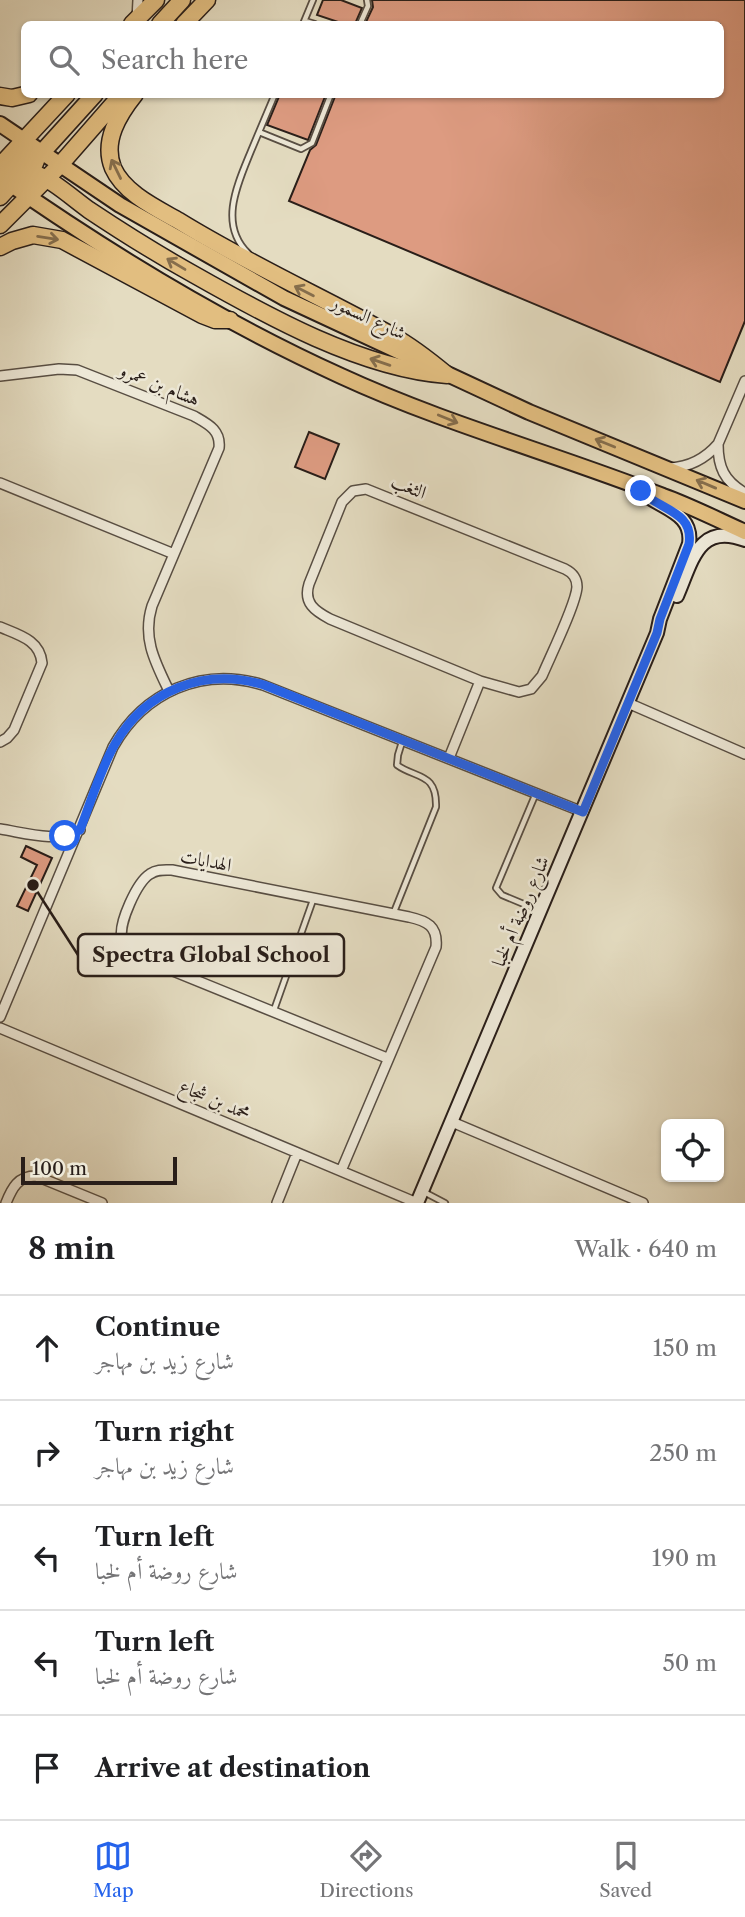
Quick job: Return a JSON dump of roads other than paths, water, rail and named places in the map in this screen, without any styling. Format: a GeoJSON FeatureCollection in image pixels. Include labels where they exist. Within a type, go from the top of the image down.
{"type":"FeatureCollection","features":[{"type":"Feature","properties":{"kind":"highway"},"geometry":{"type":"LineString","coordinates":[[135,21],[156,0]]}},
{"type":"Feature","properties":{"kind":"highway"},"geometry":{"type":"LineString","coordinates":[[163,21],[182,0]]}},
{"type":"Feature","properties":{"kind":"highway"},"geometry":{"type":"LineString","coordinates":[[187,21],[207,0]]}},
{"type":"Feature","properties":{"kind":"highway"},"geometry":{"type":"LineString","coordinates":[[0,96],[21,95]]}},
{"type":"Feature","properties":{"kind":"highway"},"geometry":{"type":"LineString","coordinates":[[63,98],[2,162],[27,169],[192,274],[296,329],[384,364],[415,372],[447,375]]}},
{"type":"Feature","properties":{"kind":"highway"},"geometry":{"type":"LineString","coordinates":[[0,197],[6,181],[27,169],[91,98]]}},
{"type":"Feature","properties":{"kind":"highway"},"geometry":{"type":"LineString","coordinates":[[0,225],[46,180],[118,98]]}},
{"type":"Feature","properties":{"kind":"highway"},"geometry":{"type":"LineString","coordinates":[[132,98],[117,118],[113,130],[111,158],[118,175],[140,198],[272,275],[391,335],[447,375]]}},
{"type":"Feature","properties":{"kind":"highway"},"geometry":{"type":"LineString","coordinates":[[23,141],[29,197]]}},
{"type":"Feature","properties":{"kind":"highway"},"geometry":{"type":"LineString","coordinates":[[27,169],[59,166]]}},
{"type":"Feature","properties":{"kind":"highway"},"geometry":{"type":"LineString","coordinates":[[0,247],[33,235],[62,240],[202,315],[215,320],[230,320]]}},
{"type":"Feature","properties":{"kind":"main road","name":"شارع السمور"},"geometry":{"type":"LineString","coordinates":[[0,124],[120,205],[262,287],[529,412],[745,500]]}},
{"type":"Feature","properties":{"kind":"main road"},"geometry":{"type":"LineString","coordinates":[[6,181],[69,225],[230,320],[353,381],[471,429],[638,486],[745,532]]}},
{"type":"Feature","properties":{"kind":"street"},"geometry":{"type":"LineString","coordinates":[[134,21],[138,0]]}},
{"type":"Feature","properties":{"kind":"street","name":"هشام بن عمرو"},"geometry":{"type":"LineString","coordinates":[[0,376],[59,369],[77,370],[194,416],[213,428],[219,437],[219,448],[152,606],[147,626],[148,644],[169,691]]}},
{"type":"Feature","properties":{"kind":"street"},"geometry":{"type":"LineString","coordinates":[[668,468],[692,464],[704,458],[718,444],[745,381]]}},
{"type":"Feature","properties":{"kind":"street"},"geometry":{"type":"LineString","coordinates":[[718,444],[720,467],[731,484],[745,493]]}},
{"type":"Feature","properties":{"kind":"street"},"geometry":{"type":"LineString","coordinates":[[0,483],[174,554]]}},
{"type":"Feature","properties":{"kind":"street","name":"شارع روضة أم لخبا"},"geometry":{"type":"LineString","coordinates":[[420,1197],[628,704],[689,544],[689,531],[680,515],[650,499],[638,486]]}},
{"type":"Feature","properties":{"kind":"street","name":"الثغب"},"geometry":{"type":"LineString","coordinates":[[373,490],[565,569],[575,577],[577,584],[574,598],[536,685],[519,692],[480,681],[330,619],[310,604],[307,591],[309,584],[342,502],[353,491],[373,490]]}},
{"type":"Feature","properties":{"kind":"street","name":"شارع روضة أم لخبا"},"geometry":{"type":"LineString","coordinates":[[657,633],[704,542],[713,536],[725,534],[745,540]]}},
{"type":"Feature","properties":{"kind":"street"},"geometry":{"type":"LineString","coordinates":[[0,627],[34,644],[40,652],[42,663],[14,730],[8,738],[0,742]]}},
{"type":"Feature","properties":{"kind":"street"},"geometry":{"type":"LineString","coordinates":[[0,1017],[113,747],[139,712],[169,691],[192,682],[216,678],[252,682],[583,812]]}},
{"type":"Feature","properties":{"kind":"street"},"geometry":{"type":"LineString","coordinates":[[449,758],[480,681]]}},
{"type":"Feature","properties":{"kind":"street"},"geometry":{"type":"LineString","coordinates":[[628,704],[745,754]]}},
{"type":"Feature","properties":{"kind":"street"},"geometry":{"type":"LineString","coordinates":[[0,829],[58,837],[80,830]]}},
{"type":"Feature","properties":{"kind":"street","name":"الهدايات"},"geometry":{"type":"LineString","coordinates":[[341,1171],[436,947],[436,932],[427,922],[163,870],[155,871],[144,878],[136,890],[121,932],[124,943],[137,956],[387,1058]]}},
{"type":"Feature","properties":{"kind":"street","name":"محمد بن شجاع"},"geometry":{"type":"LineString","coordinates":[[0,1028],[341,1171],[420,1197]]}},
{"type":"Feature","properties":{"kind":"street"},"geometry":{"type":"LineString","coordinates":[[452,1122],[643,1203]]}},
{"type":"Feature","properties":{"kind":"street"},"geometry":{"type":"LineString","coordinates":[[276,1203],[297,1153]]}},
{"type":"Feature","properties":{"kind":"street"},"geometry":{"type":"LineString","coordinates":[[6,1203],[14,1185],[27,1176],[36,1176],[102,1203]]}},
{"type":"Feature","properties":{"kind":"lane"},"geometry":{"type":"LineString","coordinates":[[305,21],[313,0]]}},
{"type":"Feature","properties":{"kind":"lane"},"geometry":{"type":"LineString","coordinates":[[361,21],[368,6],[367,0]]}},
{"type":"Feature","properties":{"kind":"lane"},"geometry":{"type":"LineString","coordinates":[[272,275],[242,247],[233,228],[234,194],[273,98]]}},
{"type":"Feature","properties":{"kind":"lane"},"geometry":{"type":"LineString","coordinates":[[259,132],[301,149],[307,148],[312,143],[329,98]]}},
{"type":"Feature","properties":{"kind":"lane"},"geometry":{"type":"LineString","coordinates":[[393,915],[436,807],[435,792],[426,779],[397,765],[402,741]]}},
{"type":"Feature","properties":{"kind":"lane"},"geometry":{"type":"LineString","coordinates":[[537,792],[496,888],[502,895],[541,911]]}},
{"type":"Feature","properties":{"kind":"lane"},"geometry":{"type":"LineString","coordinates":[[273,1011],[313,899]]}},
{"type":"Feature","properties":{"kind":"lane"},"geometry":{"type":"LineString","coordinates":[[420,1197],[445,1203]]}},
{"type":"Feature","properties":{"kind":"place","name":"Spectra Global School"},"geometry":{"type":"Point","coordinates":[33,885]}}]}
